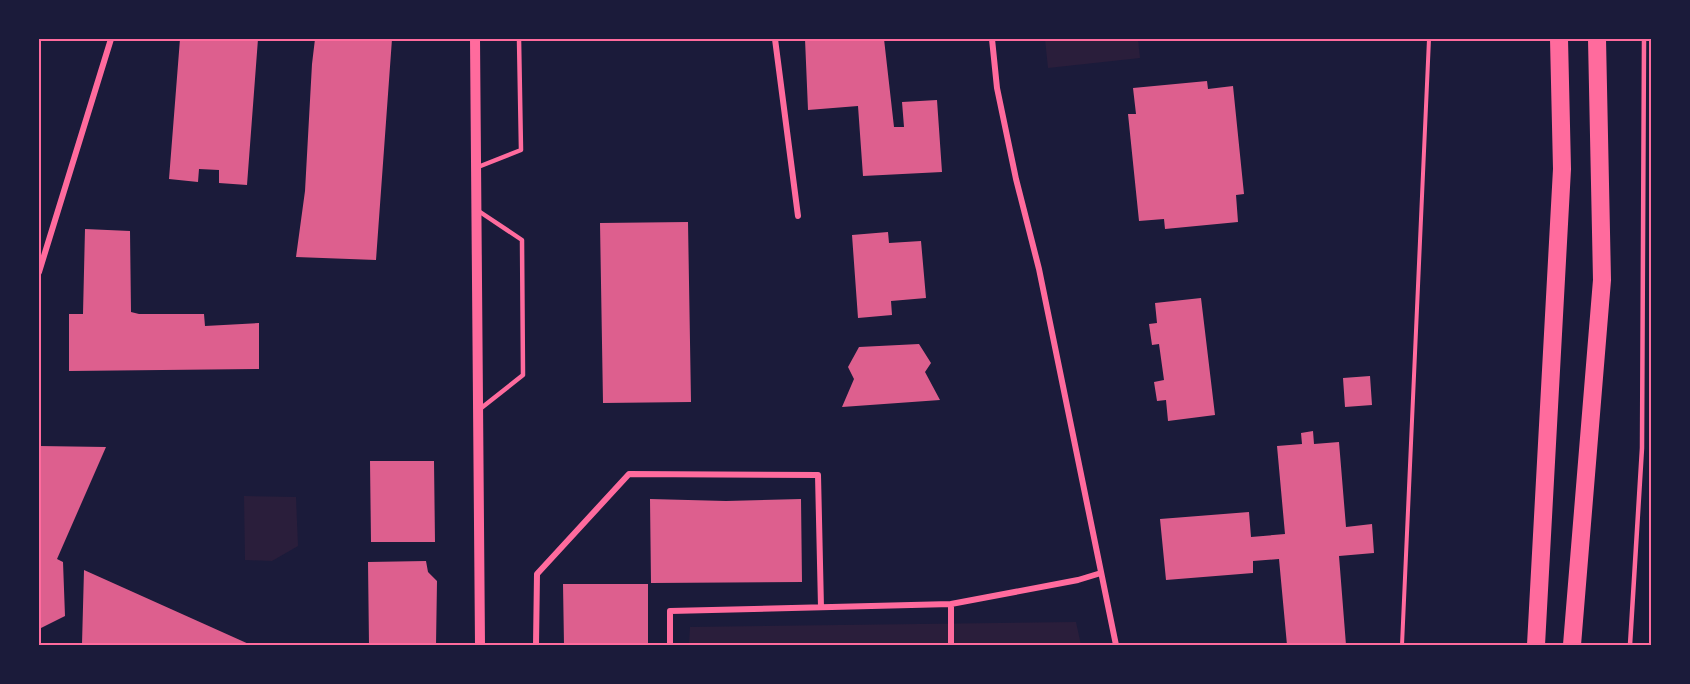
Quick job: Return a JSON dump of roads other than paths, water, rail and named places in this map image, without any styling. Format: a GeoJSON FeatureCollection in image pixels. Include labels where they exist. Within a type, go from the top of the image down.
{"type":"FeatureCollection","features":[{"type":"Feature","properties":{"kind":"highway"},"geometry":{"type":"LineString","coordinates":[[1536,645],[1562,170],[1558,39]]}},
{"type":"Feature","properties":{"kind":"highway"},"geometry":{"type":"LineString","coordinates":[[1572,645],[1602,280],[1597,39]]}},
{"type":"Feature","properties":{"kind":"street"},"geometry":{"type":"LineString","coordinates":[[39,272],[111,39]]}},
{"type":"Feature","properties":{"kind":"street"},"geometry":{"type":"LineString","coordinates":[[475,39],[480,645]]}},
{"type":"Feature","properties":{"kind":"street"},"geometry":{"type":"LineString","coordinates":[[775,39],[798,216]]}},
{"type":"Feature","properties":{"kind":"street"},"geometry":{"type":"LineString","coordinates":[[992,39],[999,99],[1044,291],[1116,645]]}},
{"type":"Feature","properties":{"kind":"street"},"geometry":{"type":"LineString","coordinates":[[536,645],[537,574],[629,474],[818,476],[821,607]]}},
{"type":"Feature","properties":{"kind":"street"},"geometry":{"type":"LineString","coordinates":[[670,645],[670,611],[951,604],[1101,573]]}},
{"type":"Feature","properties":{"kind":"street"},"geometry":{"type":"LineString","coordinates":[[951,604],[951,645]]}},
{"type":"Feature","properties":{"kind":"lane"},"geometry":{"type":"LineString","coordinates":[[476,168],[521,150],[519,39]]}},
{"type":"Feature","properties":{"kind":"lane"},"geometry":{"type":"LineString","coordinates":[[1630,645],[1642,448],[1644,39]]}},
{"type":"Feature","properties":{"kind":"lane"},"geometry":{"type":"LineString","coordinates":[[476,210],[522,240],[523,375],[478,410]]}}]}
